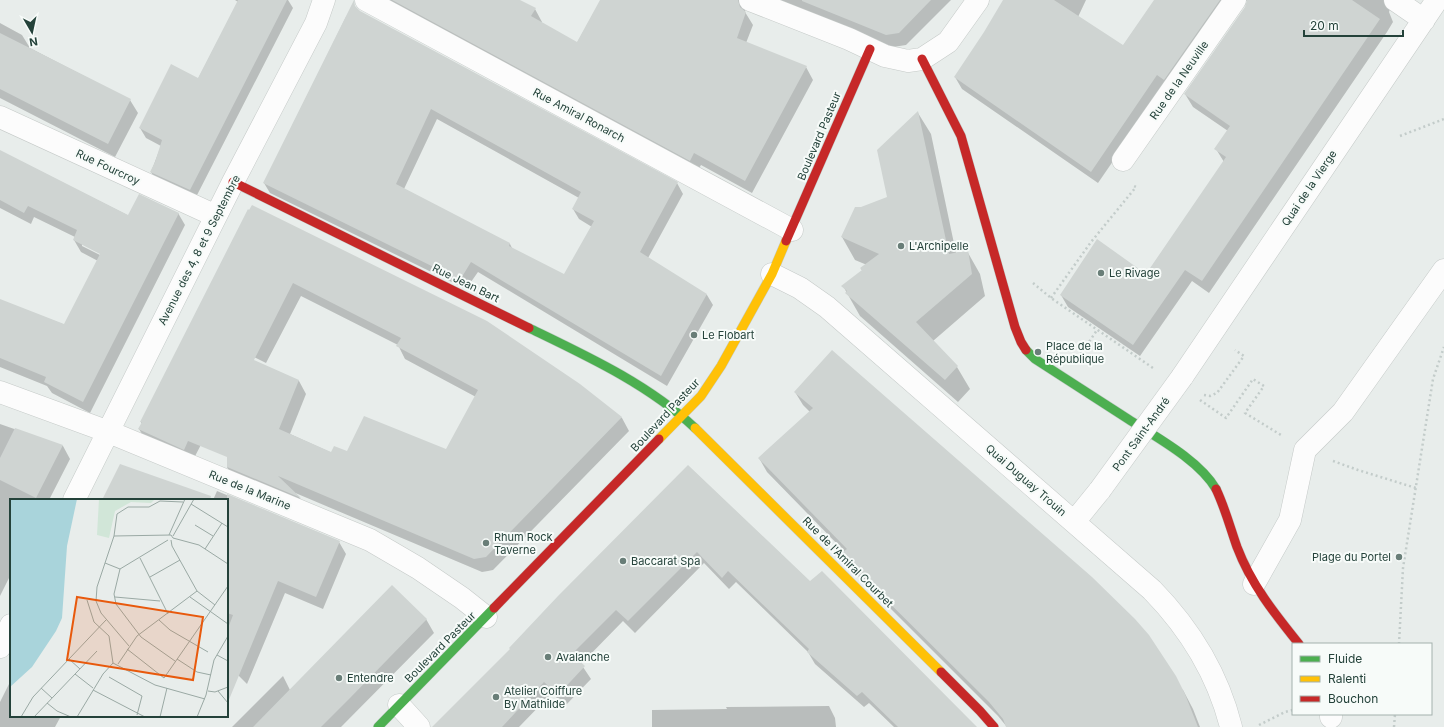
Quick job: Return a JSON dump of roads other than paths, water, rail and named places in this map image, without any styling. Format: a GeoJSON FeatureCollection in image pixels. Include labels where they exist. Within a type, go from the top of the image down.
{"type":"FeatureCollection","features":[{"type":"Feature","properties":{"kind":"street","name":"Avenue des 4, 8 et 9 Septembre"},"geometry":{"type":"LineString","coordinates":[[75,499],[216,216],[316,23],[324,0]]}},
{"type":"Feature","properties":{"kind":"street","name":"Rue Amiral Ronarch"},"geometry":{"type":"LineString","coordinates":[[366,0],[792,230]]}},
{"type":"Feature","properties":{"kind":"street"},"geometry":{"type":"LineString","coordinates":[[750,0],[850,39],[885,56],[908,61],[922,59],[948,42],[978,0]]}},
{"type":"Feature","properties":{"kind":"street","name":"Rue de la Neuville"},"geometry":{"type":"LineString","coordinates":[[1123,160],[1235,0]]}},
{"type":"Feature","properties":{"kind":"street"},"geometry":{"type":"LineString","coordinates":[[1394,0],[1424,20]]}},
{"type":"Feature","properties":{"kind":"street","name":"Quai de la Vierge"},"geometry":{"type":"LineString","coordinates":[[1182,377],[1437,0]]}},
{"type":"Feature","properties":{"kind":"street","name":"Boulevard Pasteur"},"geometry":{"type":"LineString","coordinates":[[378,727],[701,396],[772,274],[870,49]]}},
{"type":"Feature","properties":{"kind":"street"},"geometry":{"type":"LineString","coordinates":[[922,59],[961,136],[1013,322],[1020,342],[1028,354],[1172,447],[1201,470],[1211,481],[1224,507],[1237,547],[1254,584],[1268,605],[1298,643]]}},
{"type":"Feature","properties":{"kind":"street","name":"Rue Fourcroy"},"geometry":{"type":"LineString","coordinates":[[0,117],[216,216]]}},
{"type":"Feature","properties":{"kind":"street","name":"Rue Jean Bart"},"geometry":{"type":"LineString","coordinates":[[234,182],[585,355],[638,384],[682,416]]}},
{"type":"Feature","properties":{"kind":"street"},"geometry":{"type":"LineString","coordinates":[[1254,584],[1290,520],[1305,450],[1343,412],[1444,270]]}},
{"type":"Feature","properties":{"kind":"street","name":"Quai Duguay Trouin"},"geometry":{"type":"LineString","coordinates":[[772,274],[800,288],[827,307],[1152,590],[1178,619],[1203,656],[1224,704],[1231,727]]}},
{"type":"Feature","properties":{"kind":"street","name":"Pont Saint-André"},"geometry":{"type":"LineString","coordinates":[[1074,522],[1100,490],[1182,377]]}},
{"type":"Feature","properties":{"kind":"street","name":"Rue de la Marine"},"geometry":{"type":"LineString","coordinates":[[0,392],[109,432],[370,540],[418,568],[462,598],[486,617]]}},
{"type":"Feature","properties":{"kind":"street","name":"Rue de l'Amiral Courbet"},"geometry":{"type":"LineString","coordinates":[[682,416],[788,518],[994,727]]}},
{"type":"Feature","properties":{"kind":"street"},"geometry":{"type":"LineString","coordinates":[[0,647],[10,627]]}},
{"type":"Feature","properties":{"kind":"street"},"geometry":{"type":"LineString","coordinates":[[399,705],[419,727]]}},
{"type":"Feature","properties":{"kind":"place","name":"L'Archipelle"},"geometry":{"type":"Point","coordinates":[901,246]}},
{"type":"Feature","properties":{"kind":"place","name":"Le Rivage"},"geometry":{"type":"Point","coordinates":[1101,273]}},
{"type":"Feature","properties":{"kind":"place","name":"Le Flobart"},"geometry":{"type":"Point","coordinates":[694,335]}},
{"type":"Feature","properties":{"kind":"place","name":"Place de la République"},"geometry":{"type":"Point","coordinates":[1038,352]}},
{"type":"Feature","properties":{"kind":"place","name":"Rhum Rock Taverne"},"geometry":{"type":"Point","coordinates":[486,543]}},
{"type":"Feature","properties":{"kind":"place","name":"Plage du Portel"},"geometry":{"type":"Point","coordinates":[1399,557]}},
{"type":"Feature","properties":{"kind":"place","name":"Baccarat Spa"},"geometry":{"type":"Point","coordinates":[623,561]}},
{"type":"Feature","properties":{"kind":"place","name":"Avalanche"},"geometry":{"type":"Point","coordinates":[548,657]}},
{"type":"Feature","properties":{"kind":"place","name":"Entendre"},"geometry":{"type":"Point","coordinates":[339,678]}},
{"type":"Feature","properties":{"kind":"place","name":"Atelier Coiffure By Mathilde"},"geometry":{"type":"Point","coordinates":[496,697]}}]}
